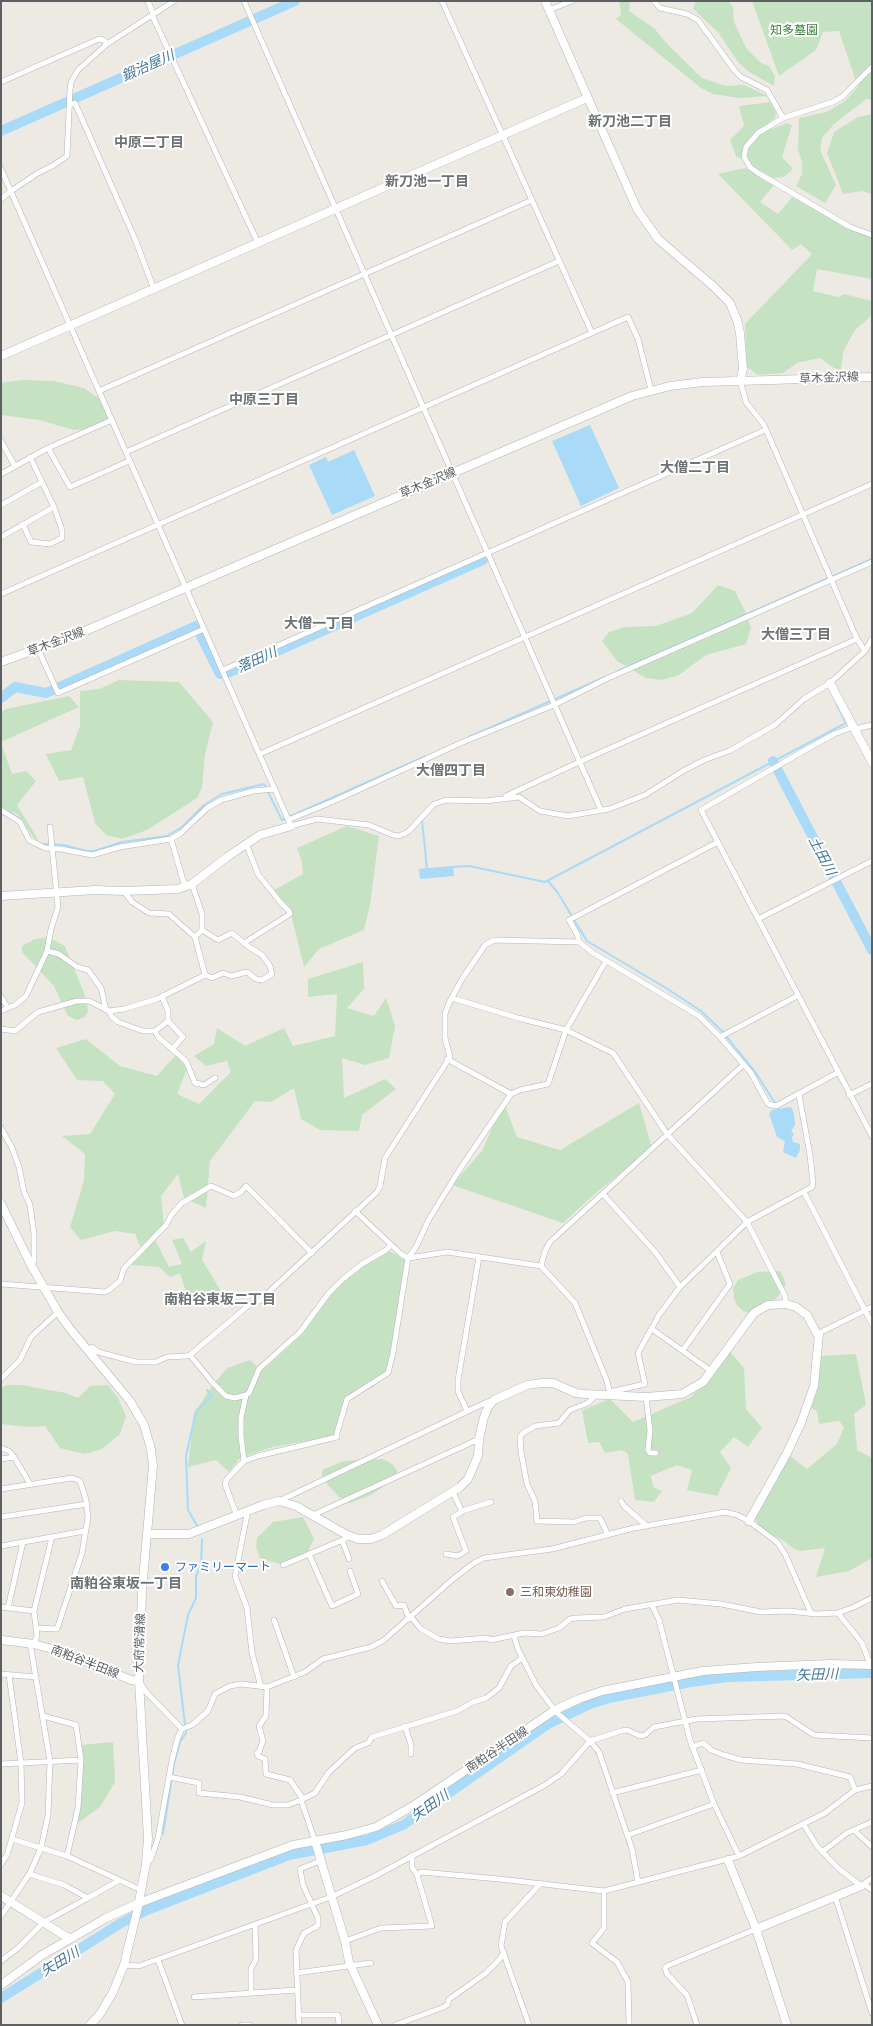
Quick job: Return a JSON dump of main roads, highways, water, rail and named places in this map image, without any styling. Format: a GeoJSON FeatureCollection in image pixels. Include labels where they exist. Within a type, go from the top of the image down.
{"type":"FeatureCollection","features":[{"type":"Feature","properties":{"kind":"water"},"geometry":{"type":"Polygon","coordinates":[[[590,425],[619,488],[581,506],[552,441],[590,425]]]}},
{"type":"Feature","properties":{"kind":"water"},"geometry":{"type":"Polygon","coordinates":[[[354,450],[375,496],[332,515],[309,465],[326,457],[328,462],[354,450]]]}},
{"type":"Feature","properties":{"kind":"water"},"geometry":{"type":"Polygon","coordinates":[[[453,866],[454,876],[420,879],[419,869],[453,866]]]}},
{"type":"Feature","properties":{"kind":"water"},"geometry":{"type":"Polygon","coordinates":[[[792,1108],[794,1115],[795,1125],[791,1131],[794,1134],[792,1137],[793,1142],[800,1144],[800,1150],[796,1158],[783,1152],[785,1141],[777,1137],[769,1114],[772,1110],[792,1108]]]}},
{"type":"Feature","properties":{"kind":"waterway","name":"鍛治屋川"},"geometry":{"type":"LineString","coordinates":[[1,131],[295,1]]}},
{"type":"Feature","properties":{"kind":"waterway"},"geometry":{"type":"LineString","coordinates":[[618,671],[872,559]]}},
{"type":"Feature","properties":{"kind":"waterway","name":"落田川"},"geometry":{"type":"LineString","coordinates":[[1,698],[15,687],[46,693],[196,626],[220,674],[230,672],[483,560]]}},
{"type":"Feature","properties":{"kind":"waterway"},"geometry":{"type":"LineString","coordinates":[[469,737],[605,677]]}},
{"type":"Feature","properties":{"kind":"waterway"},"geometry":{"type":"LineString","coordinates":[[452,867],[469,866],[545,882],[846,723],[836,703]]}},
{"type":"Feature","properties":{"kind":"waterway"},"geometry":{"type":"LineString","coordinates":[[43,844],[64,845],[86,851],[94,851],[122,842],[167,836],[182,827],[204,805],[222,794],[264,784],[282,820],[426,756]]}},
{"type":"Feature","properties":{"kind":"waterway","name":"土田川"},"geometry":{"type":"LineString","coordinates":[[773,761],[872,950]]}},
{"type":"Feature","properties":{"kind":"waterway"},"geometry":{"type":"LineString","coordinates":[[8,811],[21,820]]}},
{"type":"Feature","properties":{"kind":"waterway"},"geometry":{"type":"LineString","coordinates":[[422,820],[427,869]]}},
{"type":"Feature","properties":{"kind":"waterway"},"geometry":{"type":"LineString","coordinates":[[548,881],[558,893],[587,941],[701,1011],[721,1030],[756,1073],[780,1111]]}},
{"type":"Feature","properties":{"kind":"waterway"},"geometry":{"type":"LineString","coordinates":[[198,1527],[188,1510],[186,1456],[196,1411],[212,1396],[207,1390]]}},
{"type":"Feature","properties":{"kind":"waterway"},"geometry":{"type":"LineString","coordinates":[[163,1834],[174,1764],[180,1742],[186,1733],[178,1665],[188,1615],[196,1598],[196,1576],[201,1565],[202,1539]]}},
{"type":"Feature","properties":{"kind":"waterway","name":"矢田川"},"geometry":{"type":"LineString","coordinates":[[1,1998],[121,1923],[147,1910],[289,1855],[367,1840],[403,1825],[548,1724],[590,1704],[609,1698],[691,1682],[728,1677],[872,1673]]}},
{"type":"Feature","properties":{"kind":"place","name":"ファミリーマート"},"geometry":{"type":"Point","coordinates":[165,1567]}},
{"type":"Feature","properties":{"kind":"place","name":"三和東幼稚園"},"geometry":{"type":"Point","coordinates":[510,1592]}},
{"type":"Feature","properties":{"kind":"district","name":"新刀池二丁目"},"geometry":{"type":"Point","coordinates":[630,122]}},
{"type":"Feature","properties":{"kind":"district","name":"中原二丁目"},"geometry":{"type":"Point","coordinates":[149,143]}},
{"type":"Feature","properties":{"kind":"district","name":"新刀池一丁目"},"geometry":{"type":"Point","coordinates":[427,182]}},
{"type":"Feature","properties":{"kind":"district","name":"中原三丁目"},"geometry":{"type":"Point","coordinates":[264,400]}},
{"type":"Feature","properties":{"kind":"district","name":"大僧二丁目"},"geometry":{"type":"Point","coordinates":[695,468]}},
{"type":"Feature","properties":{"kind":"district","name":"大僧一丁目"},"geometry":{"type":"Point","coordinates":[319,624]}},
{"type":"Feature","properties":{"kind":"district","name":"大僧三丁目"},"geometry":{"type":"Point","coordinates":[796,635]}},
{"type":"Feature","properties":{"kind":"district","name":"大僧四丁目"},"geometry":{"type":"Point","coordinates":[451,771]}},
{"type":"Feature","properties":{"kind":"district","name":"南粕谷東坂二丁目"},"geometry":{"type":"Point","coordinates":[220,1300]}},
{"type":"Feature","properties":{"kind":"district","name":"南粕谷東坂一丁目"},"geometry":{"type":"Point","coordinates":[126,1584]}},
{"type":"Feature","properties":{"kind":"park label","name":"知多墓園"},"geometry":{"type":"Point","coordinates":[794,30]}}]}
